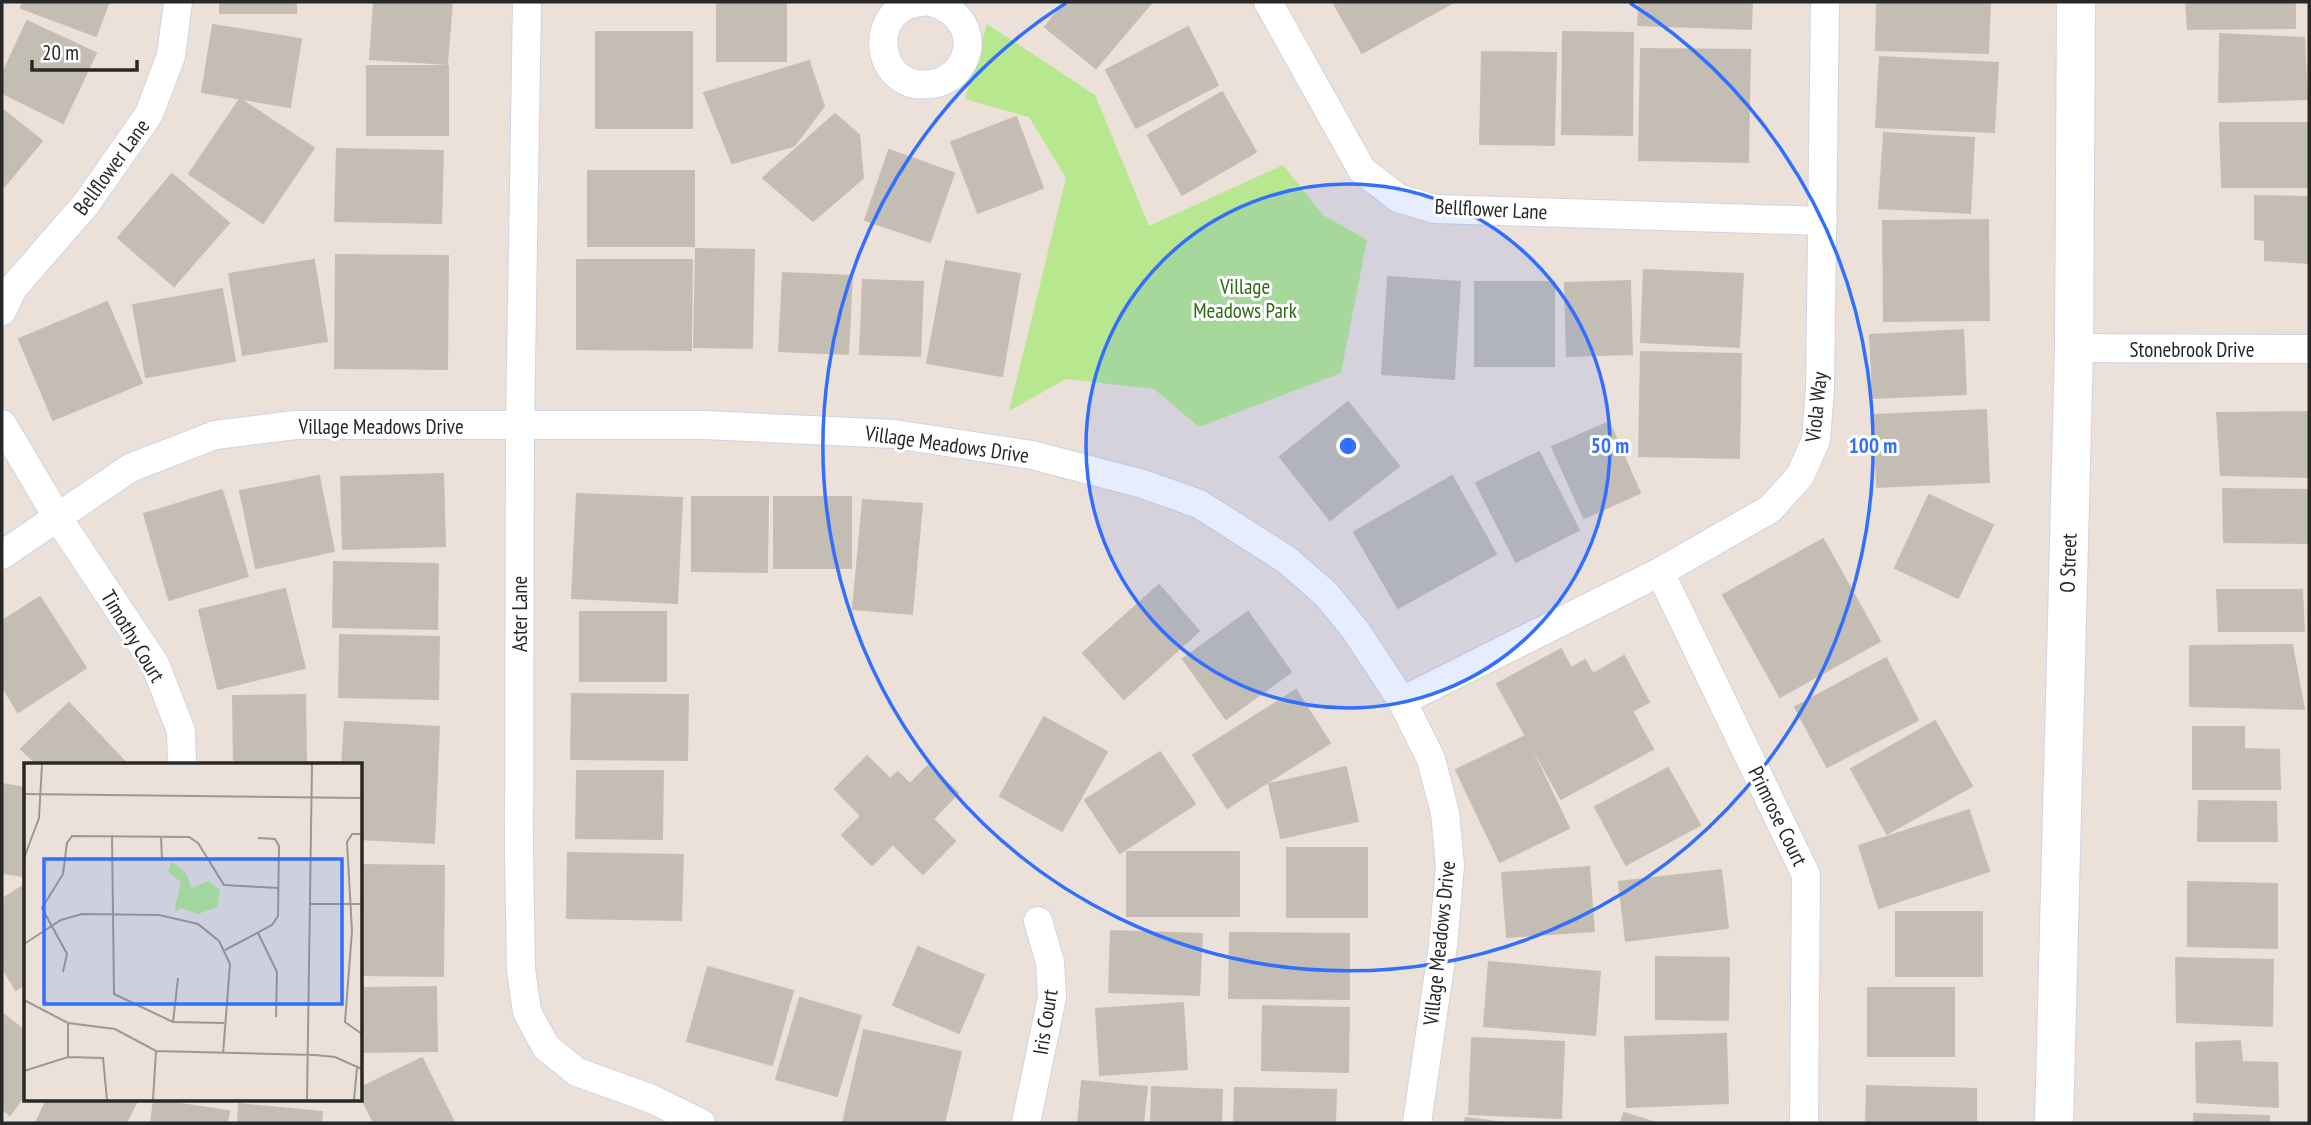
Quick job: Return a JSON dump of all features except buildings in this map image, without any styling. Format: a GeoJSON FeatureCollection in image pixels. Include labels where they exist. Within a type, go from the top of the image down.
{"type":"FeatureCollection","features":[{"type":"Feature","properties":{"kind":"street","name":"Bellflower Lane"},"geometry":{"type":"LineString","coordinates":[[2,311],[13,288],[86,204],[149,114],[171,56],[178,2]]}},
{"type":"Feature","properties":{"kind":"street","name":"Aster Lane"},"geometry":{"type":"LineString","coordinates":[[527,2],[520,426],[519,853],[521,970],[527,1012],[545,1047],[577,1072],[652,1099],[701,1123]]}},
{"type":"Feature","properties":{"kind":"street"},"geometry":{"type":"LineString","coordinates":[[923,2],[903,7],[893,16],[883,41],[889,67],[911,83],[924,85],[950,77],[960,67],[966,53],[967,39],[963,25],[955,14],[944,6],[931,2]]}},
{"type":"Feature","properties":{"kind":"street","name":"Bellflower Lane"},"geometry":{"type":"LineString","coordinates":[[1268,2],[1362,170],[1398,198],[1434,209],[1823,221]]}},
{"type":"Feature","properties":{"kind":"street","name":"Viola Way"},"geometry":{"type":"LineString","coordinates":[[1402,701],[1660,572],[1770,509],[1800,476],[1816,440],[1820,389],[1825,2]]}},
{"type":"Feature","properties":{"kind":"street","name":"O Street"},"geometry":{"type":"LineString","coordinates":[[2053,1123],[2074,348],[2076,2]]}},
{"type":"Feature","properties":{"kind":"street","name":"Stonebrook Drive"},"geometry":{"type":"LineString","coordinates":[[2074,348],[2309,349]]}},
{"type":"Feature","properties":{"kind":"street"},"geometry":{"type":"LineString","coordinates":[[2,424],[58,518]]}},
{"type":"Feature","properties":{"kind":"street","name":"Village Meadows Drive"},"geometry":{"type":"LineString","coordinates":[[2,555],[130,468],[215,435],[295,425],[705,425],[894,434],[1032,455],[1143,484],[1199,504],[1286,560],[1326,594],[1348,621],[1402,701],[1431,759],[1445,813],[1450,866],[1443,945],[1417,1123]]}},
{"type":"Feature","properties":{"kind":"street","name":"Timothy Court"},"geometry":{"type":"LineString","coordinates":[[58,518],[155,664],[181,731],[182,763]]}},
{"type":"Feature","properties":{"kind":"street","name":"Primrose Court"},"geometry":{"type":"LineString","coordinates":[[1660,572],[1806,875],[1804,1123]]}},
{"type":"Feature","properties":{"kind":"street","name":"Iris Court"},"geometry":{"type":"LineString","coordinates":[[1027,1123],[1052,997],[1050,962],[1038,922]]}},
{"type":"Feature","properties":{"kind":"green space","name":"Village Meadows Park"},"geometry":{"type":"Polygon","coordinates":[[[987,24],[1095,95],[1149,226],[1283,165],[1323,215],[1367,240],[1341,373],[1199,427],[1154,389],[1066,379],[1009,411],[1066,178],[1029,117],[965,99],[987,24]]]}}]}
